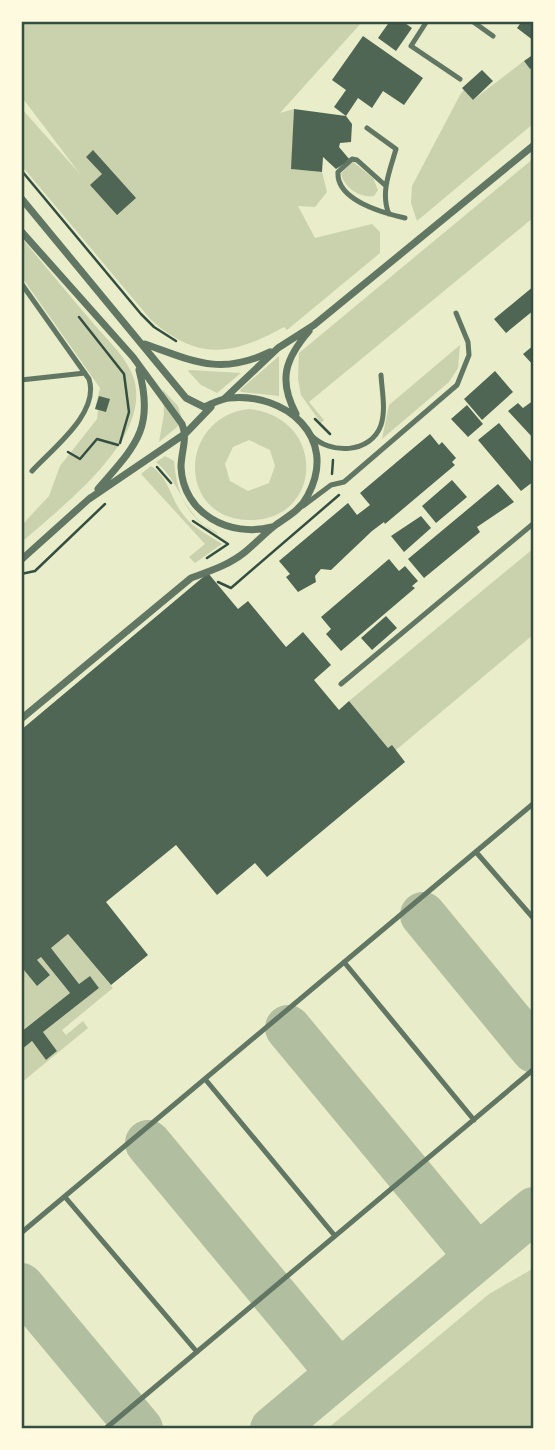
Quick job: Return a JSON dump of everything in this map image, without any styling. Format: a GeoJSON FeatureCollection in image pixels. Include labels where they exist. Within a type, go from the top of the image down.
{"type":"FeatureCollection","features":[{"type":"Feature","properties":{"kind":"street"},"geometry":{"type":"LineString","coordinates":[[144,344],[193,362],[222,366],[247,362],[278,348],[314,325],[534,145]]}},
{"type":"Feature","properties":{"kind":"street"},"geometry":{"type":"LineString","coordinates":[[21,198],[186,398],[204,407],[224,399],[254,398],[276,403],[298,417]]}},
{"type":"Feature","properties":{"kind":"street"},"geometry":{"type":"LineString","coordinates":[[21,230],[133,357],[186,433],[182,451],[183,478],[191,499],[205,515],[237,530],[261,530],[276,524]]}},
{"type":"Feature","properties":{"kind":"street"},"geometry":{"type":"LineString","coordinates":[[21,719],[191,578],[224,566],[276,524],[293,514],[308,496],[316,473],[315,450],[309,433],[285,389],[285,369],[293,349],[314,325]]}},
{"type":"Feature","properties":{"kind":"street"},"geometry":{"type":"LineString","coordinates":[[89,499],[186,433],[200,416],[224,399],[278,348]]}},
{"type":"Feature","properties":{"kind":"street"},"geometry":{"type":"LineString","coordinates":[[21,560],[89,499],[131,450],[144,426],[144,390],[133,357]]}},
{"type":"Feature","properties":{"kind":"lane"},"geometry":{"type":"LineString","coordinates":[[428,21],[411,46],[460,79]]}},
{"type":"Feature","properties":{"kind":"lane"},"geometry":{"type":"LineString","coordinates":[[472,21],[493,36]]}},
{"type":"Feature","properties":{"kind":"lane"},"geometry":{"type":"LineString","coordinates":[[366,128],[396,149],[386,186],[385,199],[389,214]]}},
{"type":"Feature","properties":{"kind":"lane"},"geometry":{"type":"LineString","coordinates":[[386,186],[358,160],[352,159],[338,172],[341,186],[351,196],[389,214],[405,218]]}},
{"type":"Feature","properties":{"kind":"lane"},"geometry":{"type":"LineString","coordinates":[[21,283],[85,373],[92,389],[81,417],[32,471]]}},
{"type":"Feature","properties":{"kind":"lane"},"geometry":{"type":"LineString","coordinates":[[293,514],[331,485],[344,482],[457,385],[469,355],[468,342],[456,313]]}},
{"type":"Feature","properties":{"kind":"lane"},"geometry":{"type":"LineString","coordinates":[[21,380],[85,373]]}},
{"type":"Feature","properties":{"kind":"lane"},"geometry":{"type":"LineString","coordinates":[[309,433],[326,447],[354,448],[367,443],[378,432],[383,416],[381,375]]}},
{"type":"Feature","properties":{"kind":"lane"},"geometry":{"type":"LineString","coordinates":[[341,684],[534,523]]}},
{"type":"Feature","properties":{"kind":"lane"},"geometry":{"type":"LineString","coordinates":[[21,1233],[534,803]]}},
{"type":"Feature","properties":{"kind":"lane"},"geometry":{"type":"LineString","coordinates":[[476,852],[534,919]]}},
{"type":"Feature","properties":{"kind":"lane"},"geometry":{"type":"LineString","coordinates":[[344,962],[474,1120]]}},
{"type":"Feature","properties":{"kind":"lane"},"geometry":{"type":"LineString","coordinates":[[105,1429],[534,1069]]}},
{"type":"Feature","properties":{"kind":"lane"},"geometry":{"type":"LineString","coordinates":[[205,1079],[335,1236]]}},
{"type":"Feature","properties":{"kind":"lane"},"geometry":{"type":"LineString","coordinates":[[65,1197],[197,1352]]}},
{"type":"Feature","properties":{"kind":"path"},"geometry":{"type":"LineString","coordinates":[[21,170],[154,327],[178,342]]}},
{"type":"Feature","properties":{"kind":"path"},"geometry":{"type":"LineString","coordinates":[[79,316],[124,374],[128,412],[121,443]]}},
{"type":"Feature","properties":{"kind":"path"},"geometry":{"type":"LineString","coordinates":[[150,330],[154,327]]}},
{"type":"Feature","properties":{"kind":"path"},"geometry":{"type":"LineString","coordinates":[[80,459],[97,439],[116,445]]}},
{"type":"Feature","properties":{"kind":"path"},"geometry":{"type":"LineString","coordinates":[[154,465],[173,487]]}},
{"type":"Feature","properties":{"kind":"path"},"geometry":{"type":"LineString","coordinates":[[21,574],[35,571],[107,503]]}},
{"type":"Feature","properties":{"kind":"path"},"geometry":{"type":"LineString","coordinates":[[188,517],[228,544],[202,561]]}},
{"type":"Feature","properties":{"kind":"path"},"geometry":{"type":"LineString","coordinates":[[214,580],[231,588],[242,579]]}},
{"type":"Feature","properties":{"kind":"green space"},"geometry":{"type":"Polygon","coordinates":[[[21,21],[363,21],[280,113],[294,109],[292,169],[322,172],[327,192],[315,207],[298,206],[315,238],[372,224],[380,232],[380,253],[287,330],[284,327],[248,344],[216,350],[200,348],[168,333],[151,320],[21,165],[21,108],[80,174],[21,96],[21,21]]]}},
{"type":"Feature","properties":{"kind":"green space"},"geometry":{"type":"Polygon","coordinates":[[[524,61],[530,69],[534,66],[534,123],[417,221],[411,203],[412,186],[460,95],[464,90],[473,100],[524,61]]]}},
{"type":"Feature","properties":{"kind":"green space"},"geometry":{"type":"Polygon","coordinates":[[[534,158],[534,217],[309,402],[324,420],[321,423],[301,395],[298,379],[299,353],[534,158]]]}},
{"type":"Feature","properties":{"kind":"green space"},"geometry":{"type":"Polygon","coordinates":[[[352,161],[373,178],[378,190],[374,196],[358,194],[346,184],[341,174],[352,161]]]}},
{"type":"Feature","properties":{"kind":"green space"},"geometry":{"type":"Polygon","coordinates":[[[21,237],[122,356],[134,379],[136,402],[129,426],[99,471],[21,543],[21,526],[49,496],[60,466],[97,419],[98,410],[95,409],[100,388],[21,276],[21,237]]]}},
{"type":"Feature","properties":{"kind":"green space"},"geometry":{"type":"Polygon","coordinates":[[[460,345],[458,368],[449,382],[382,439],[389,405],[460,345]]]}},
{"type":"Feature","properties":{"kind":"green space"},"geometry":{"type":"Polygon","coordinates":[[[279,356],[279,396],[241,392],[240,390],[279,356]]]}},
{"type":"Feature","properties":{"kind":"green space"},"geometry":{"type":"Polygon","coordinates":[[[188,371],[241,373],[217,393],[201,385],[188,371]]]}},
{"type":"Feature","properties":{"kind":"green space"},"geometry":{"type":"Polygon","coordinates":[[[163,390],[178,406],[183,422],[159,442],[164,414],[163,390]]]}},
{"type":"Feature","properties":{"kind":"green space"},"geometry":{"type":"Polygon","coordinates":[[[249,409],[274,416],[292,430],[303,448],[306,468],[303,487],[292,504],[274,516],[249,520],[225,515],[208,503],[198,487],[195,467],[199,447],[209,430],[226,416],[249,409]],[[249,440],[233,447],[225,464],[230,481],[248,491],[269,483],[275,466],[270,450],[249,440]]]}},
{"type":"Feature","properties":{"kind":"green space"},"geometry":{"type":"Polygon","coordinates":[[[165,456],[174,461],[182,497],[173,481],[156,462],[165,456]]]}},
{"type":"Feature","properties":{"kind":"green space"},"geometry":{"type":"Polygon","coordinates":[[[151,466],[162,476],[186,518],[222,544],[195,563],[189,557],[205,544],[141,474],[151,466]]]}},
{"type":"Feature","properties":{"kind":"green space"},"geometry":{"type":"Polygon","coordinates":[[[182,497],[197,518],[204,525],[194,517],[182,497]]]}},
{"type":"Feature","properties":{"kind":"green space"},"geometry":{"type":"Polygon","coordinates":[[[534,548],[534,634],[396,750],[388,748],[349,701],[534,548]]]}},
{"type":"Feature","properties":{"kind":"green space"},"geometry":{"type":"Polygon","coordinates":[[[68,934],[113,988],[62,1030],[66,1035],[83,1021],[88,1028],[21,1083],[21,1050],[32,1041],[46,1060],[57,1051],[43,1032],[99,988],[90,976],[79,984],[51,948],[68,934]]]}},
{"type":"Feature","properties":{"kind":"green space"},"geometry":{"type":"Polygon","coordinates":[[[41,957],[70,993],[21,1032],[21,973],[41,957]]]}},
{"type":"Feature","properties":{"kind":"green space"},"geometry":{"type":"Polygon","coordinates":[[[534,1268],[534,1429],[327,1429],[489,1294],[534,1268]]]}},
{"type":"Feature","properties":{"kind":"building"},"geometry":{"type":"Polygon","coordinates":[[[390,21],[402,21],[412,28],[396,51],[378,38],[390,21]]]}},
{"type":"Feature","properties":{"kind":"building"},"geometry":{"type":"Polygon","coordinates":[[[522,21],[534,21],[534,41],[517,28],[522,21]]]}},
{"type":"Feature","properties":{"kind":"building"},"geometry":{"type":"Polygon","coordinates":[[[363,36],[423,78],[404,105],[383,91],[372,108],[358,98],[346,116],[334,107],[346,90],[332,80],[363,36]]]}},
{"type":"Feature","properties":{"kind":"building"},"geometry":{"type":"Polygon","coordinates":[[[534,54],[534,66],[530,69],[524,61],[534,54]]]}},
{"type":"Feature","properties":{"kind":"building"},"geometry":{"type":"Polygon","coordinates":[[[482,70],[493,81],[473,100],[462,88],[482,70]]]}},
{"type":"Feature","properties":{"kind":"building"},"geometry":{"type":"Polygon","coordinates":[[[294,109],[346,116],[352,124],[351,142],[340,143],[339,147],[350,160],[336,169],[323,157],[322,172],[291,169],[294,109]]]}},
{"type":"Feature","properties":{"kind":"building"},"geometry":{"type":"Polygon","coordinates":[[[93,150],[136,198],[117,215],[90,185],[102,174],[86,157],[93,150]]]}},
{"type":"Feature","properties":{"kind":"building"},"geometry":{"type":"Polygon","coordinates":[[[534,286],[534,310],[506,333],[494,319],[534,286]]]}},
{"type":"Feature","properties":{"kind":"building"},"geometry":{"type":"Polygon","coordinates":[[[534,345],[534,366],[523,354],[534,345]]]}},
{"type":"Feature","properties":{"kind":"building"},"geometry":{"type":"Polygon","coordinates":[[[495,371],[513,392],[482,420],[464,399],[495,371]]]}},
{"type":"Feature","properties":{"kind":"building"},"geometry":{"type":"Polygon","coordinates":[[[99,396],[110,399],[106,412],[95,409],[99,396]]]}},
{"type":"Feature","properties":{"kind":"building"},"geometry":{"type":"Polygon","coordinates":[[[534,400],[534,439],[508,411],[518,403],[523,408],[534,400]]]}},
{"type":"Feature","properties":{"kind":"building"},"geometry":{"type":"Polygon","coordinates":[[[467,405],[483,424],[468,437],[451,419],[467,405]]]}},
{"type":"Feature","properties":{"kind":"building"},"geometry":{"type":"Polygon","coordinates":[[[499,423],[534,465],[534,481],[521,491],[478,440],[499,423]]]}},
{"type":"Feature","properties":{"kind":"building"},"geometry":{"type":"Polygon","coordinates":[[[430,434],[439,445],[442,442],[456,458],[452,462],[455,465],[385,524],[384,522],[372,531],[331,570],[321,569],[315,576],[316,582],[298,592],[286,577],[290,574],[279,561],[348,503],[357,515],[370,505],[360,493],[430,434]]]}},
{"type":"Feature","properties":{"kind":"building"},"geometry":{"type":"Polygon","coordinates":[[[452,480],[467,497],[436,523],[422,506],[452,480]]]}},
{"type":"Feature","properties":{"kind":"building"},"geometry":{"type":"Polygon","coordinates":[[[498,484],[514,502],[477,527],[480,532],[424,578],[408,559],[498,484]]]}},
{"type":"Feature","properties":{"kind":"building"},"geometry":{"type":"Polygon","coordinates":[[[421,516],[431,528],[404,552],[391,536],[421,516]]]}},
{"type":"Feature","properties":{"kind":"building"},"geometry":{"type":"Polygon","coordinates":[[[389,559],[399,571],[405,566],[418,581],[412,586],[415,588],[341,651],[326,634],[331,629],[321,617],[389,559]]]}},
{"type":"Feature","properties":{"kind":"building"},"geometry":{"type":"Polygon","coordinates":[[[208,573],[238,609],[248,601],[286,647],[303,632],[331,665],[314,680],[339,710],[349,701],[388,748],[392,745],[405,762],[267,877],[255,863],[217,895],[176,845],[106,902],[148,955],[111,985],[68,934],[51,948],[79,984],[90,976],[99,988],[43,1032],[57,1051],[46,1060],[32,1041],[21,1050],[21,1032],[70,993],[41,957],[37,960],[50,975],[37,986],[24,970],[21,973],[21,730],[208,573]]]}},
{"type":"Feature","properties":{"kind":"building"},"geometry":{"type":"Polygon","coordinates":[[[386,616],[397,628],[372,650],[361,638],[386,616]]]}},
{"type":"Feature","properties":{"kind":"taxiway"},"geometry":{"type":"LineString","coordinates":[[423,915],[534,1050]]}},
{"type":"Feature","properties":{"kind":"taxiway"},"geometry":{"type":"LineString","coordinates":[[288,1028],[478,1257]]}},
{"type":"Feature","properties":{"kind":"taxiway"},"geometry":{"type":"LineString","coordinates":[[148,1143],[339,1373]]}},
{"type":"Feature","properties":{"kind":"taxiway"},"geometry":{"type":"LineString","coordinates":[[273,1429],[534,1210]]}},
{"type":"Feature","properties":{"kind":"taxiway"},"geometry":{"type":"LineString","coordinates":[[21,1286],[140,1429]]}}]}
